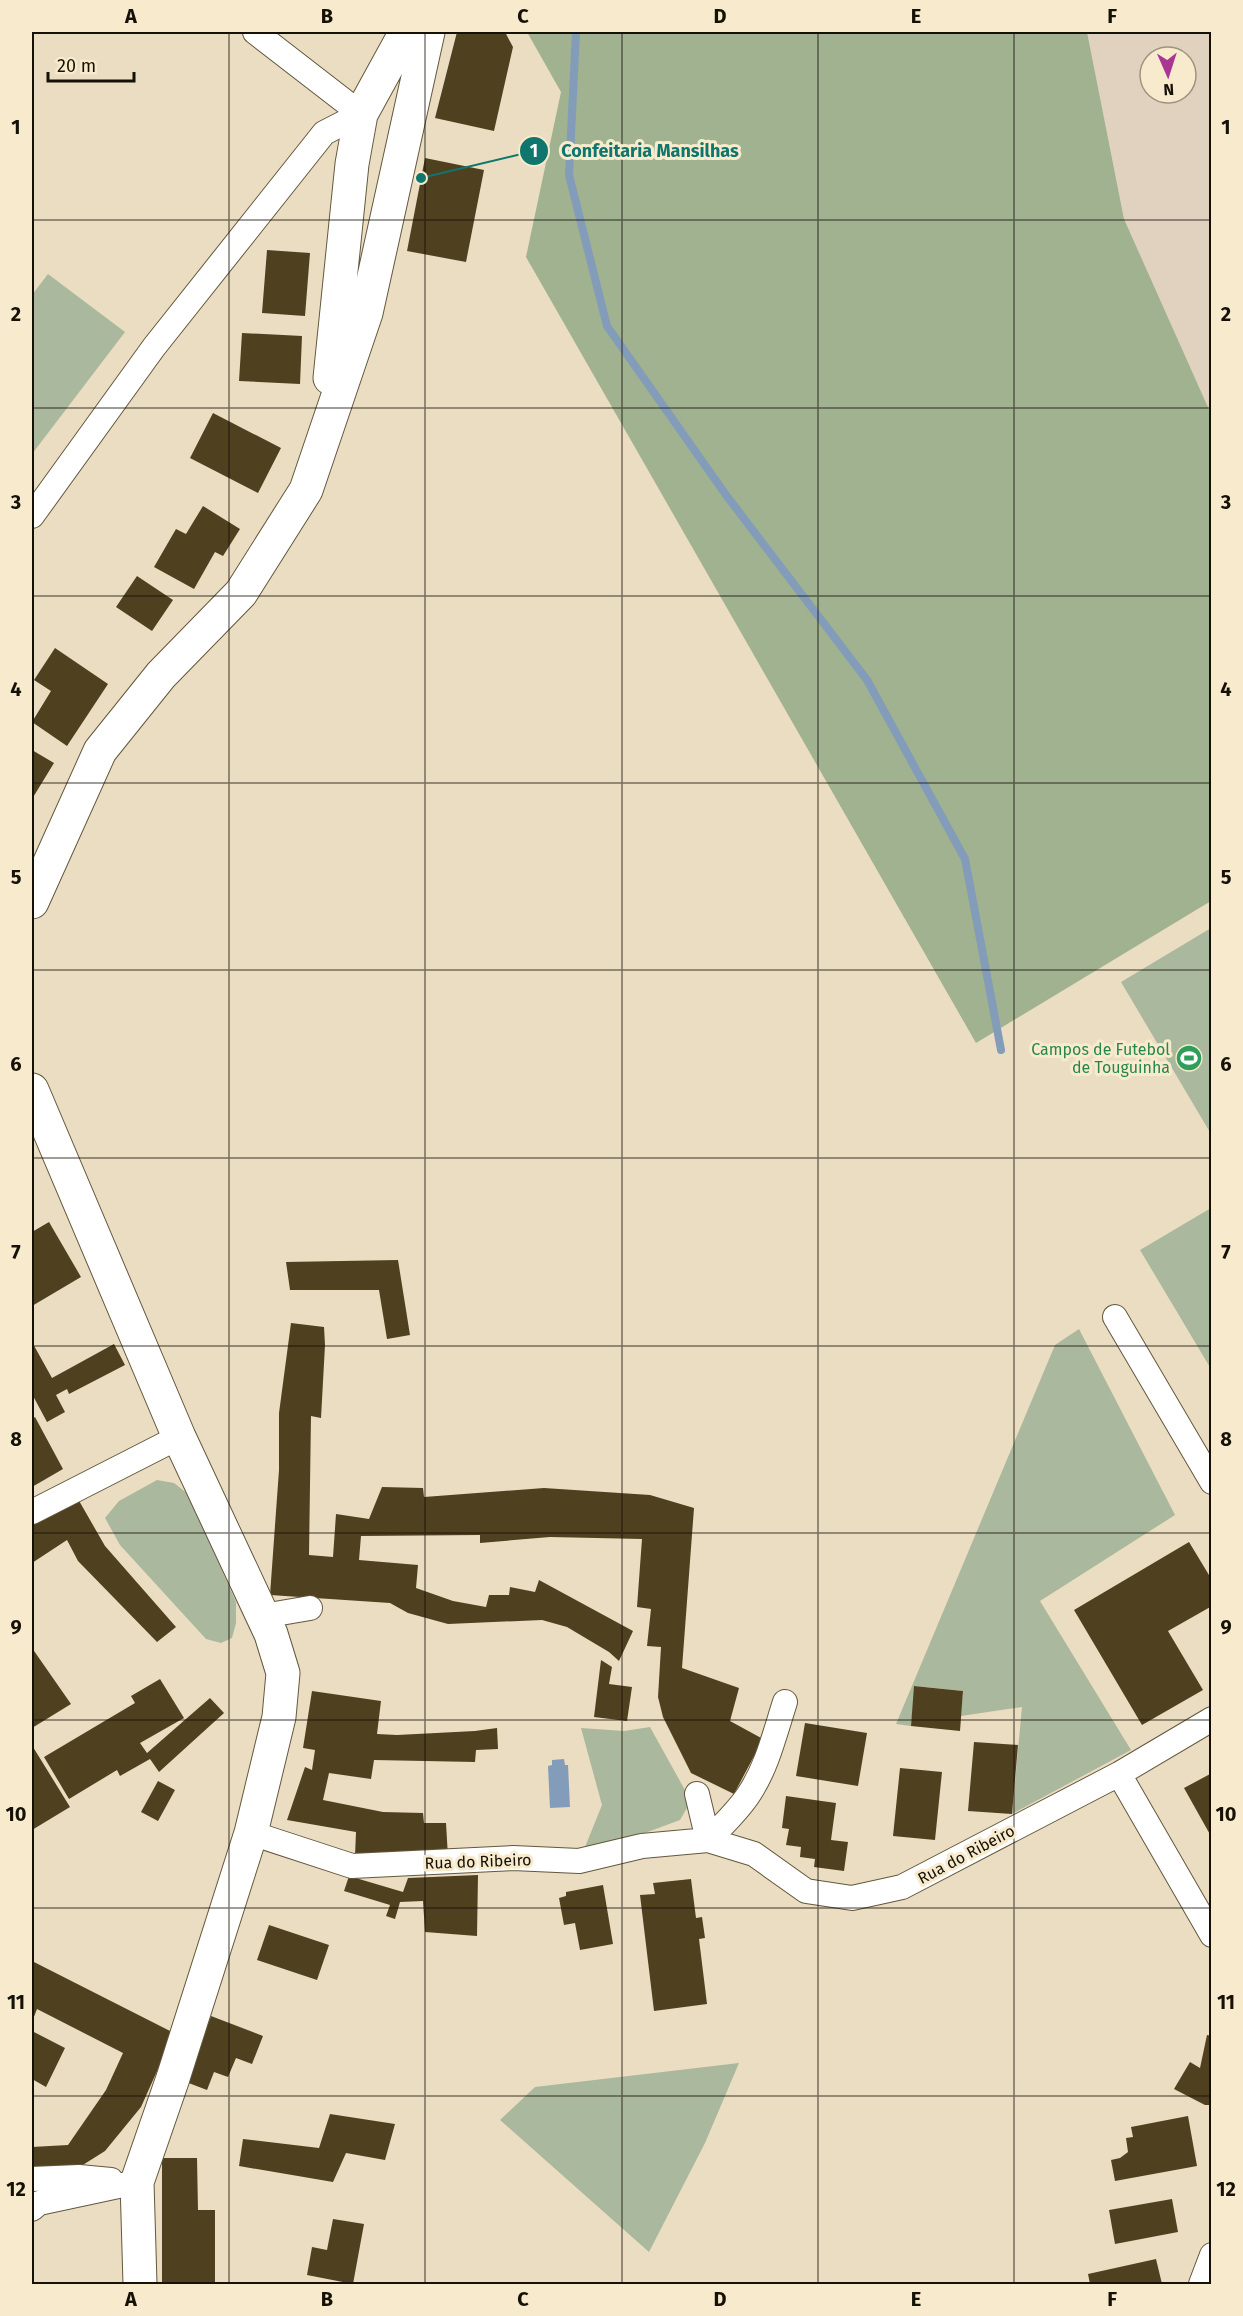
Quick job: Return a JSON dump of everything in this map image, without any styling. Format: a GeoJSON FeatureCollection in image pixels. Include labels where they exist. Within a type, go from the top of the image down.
{"type":"FeatureCollection","features":[{"type":"Feature","properties":{"kind":"main road"},"geometry":{"type":"LineString","coordinates":[[313,468],[331,373],[352,164],[361,114],[406,32]]}},
{"type":"Feature","properties":{"kind":"main road"},"geometry":{"type":"LineString","coordinates":[[32,902],[100,751],[161,675],[241,593],[306,490],[366,313],[428,32]]}},
{"type":"Feature","properties":{"kind":"main road"},"geometry":{"type":"LineString","coordinates":[[361,114],[407,128]]}},
{"type":"Feature","properties":{"kind":"main road"},"geometry":{"type":"LineString","coordinates":[[32,1090],[179,1437],[271,1634],[283,1673],[279,1717],[251,1833],[173,2078],[137,2182],[140,2284]]}},
{"type":"Feature","properties":{"kind":"street"},"geometry":{"type":"LineString","coordinates":[[32,516],[154,347],[324,134],[361,114],[255,32]]}},
{"type":"Feature","properties":{"kind":"street"},"geometry":{"type":"LineString","coordinates":[[1115,1317],[1212,1482]]}},
{"type":"Feature","properties":{"kind":"street"},"geometry":{"type":"LineString","coordinates":[[32,1512],[179,1437]]}},
{"type":"Feature","properties":{"kind":"street"},"geometry":{"type":"LineString","coordinates":[[263,1616],[310,1608]]}},
{"type":"Feature","properties":{"kind":"street"},"geometry":{"type":"LineString","coordinates":[[708,1840],[750,1793],[766,1761],[785,1702]]}},
{"type":"Feature","properties":{"kind":"street","name":"Rua do Ribeiro"},"geometry":{"type":"LineString","coordinates":[[251,1833],[352,1866],[513,1858],[579,1861],[642,1846],[708,1840],[754,1854],[806,1892],[852,1898],[902,1887],[1119,1774],[1212,1719]]}},
{"type":"Feature","properties":{"kind":"street"},"geometry":{"type":"LineString","coordinates":[[1119,1774],[1212,1935]]}},
{"type":"Feature","properties":{"kind":"street"},"geometry":{"type":"LineString","coordinates":[[697,1794],[708,1840]]}},
{"type":"Feature","properties":{"kind":"street"},"geometry":{"type":"LineString","coordinates":[[32,2179],[79,2177],[137,2182]]}},
{"type":"Feature","properties":{"kind":"street"},"geometry":{"type":"LineString","coordinates":[[32,2208],[39,2203],[137,2182]]}},
{"type":"Feature","properties":{"kind":"street"},"geometry":{"type":"LineString","coordinates":[[1201,2284],[1212,2255]]}},
{"type":"Feature","properties":{"kind":"shaded area"},"geometry":{"type":"Polygon","coordinates":[[[1087,32],[1211,32],[1211,414],[1124,219],[1087,32]]]}},
{"type":"Feature","properties":{"kind":"green space"},"geometry":{"type":"Polygon","coordinates":[[[527,32],[1087,32],[1124,219],[1211,414],[1211,901],[976,1043],[526,257],[561,92],[527,32]]]}},
{"type":"Feature","properties":{"kind":"green space"},"geometry":{"type":"Polygon","coordinates":[[[48,274],[125,332],[32,454],[32,295],[48,274]]]}},
{"type":"Feature","properties":{"kind":"green space","name":"Campos de Futebol de Touguinha"},"geometry":{"type":"Polygon","coordinates":[[[1211,928],[1211,1134],[1121,982],[1211,928]]]}},
{"type":"Feature","properties":{"kind":"green space"},"geometry":{"type":"Polygon","coordinates":[[[1211,1208],[1211,1369],[1140,1250],[1211,1208]]]}},
{"type":"Feature","properties":{"kind":"green space"},"geometry":{"type":"Polygon","coordinates":[[[1079,1329],[1175,1515],[1040,1601],[1131,1750],[1012,1814],[1022,1707],[961,1716],[963,1691],[915,1686],[911,1726],[896,1724],[1055,1345],[1079,1329]]]}},
{"type":"Feature","properties":{"kind":"green space"},"geometry":{"type":"Polygon","coordinates":[[[157,1480],[174,1483],[188,1494],[236,1602],[236,1623],[232,1638],[221,1643],[206,1639],[120,1545],[105,1518],[119,1501],[157,1480]]]}},
{"type":"Feature","properties":{"kind":"green space"},"geometry":{"type":"Polygon","coordinates":[[[650,1727],[691,1801],[680,1820],[645,1833],[585,1847],[602,1805],[581,1728],[624,1731],[650,1727]]]}},
{"type":"Feature","properties":{"kind":"green space"},"geometry":{"type":"Polygon","coordinates":[[[739,2063],[705,2143],[649,2252],[500,2120],[535,2087],[739,2063]]]}},
{"type":"Feature","properties":{"kind":"water"},"geometry":{"type":"Polygon","coordinates":[[[564,1759],[565,1765],[568,1765],[570,1807],[550,1808],[548,1766],[552,1765],[552,1760],[564,1759]]]}},
{"type":"Feature","properties":{"kind":"building"},"geometry":{"type":"Polygon","coordinates":[[[457,32],[505,32],[513,47],[494,131],[435,118],[457,32]]]}},
{"type":"Feature","properties":{"kind":"building"},"geometry":{"type":"Polygon","coordinates":[[[425,158],[484,170],[466,262],[407,251],[425,158]]]}},
{"type":"Feature","properties":{"kind":"building"},"geometry":{"type":"Polygon","coordinates":[[[267,250],[310,253],[305,316],[262,313],[267,250]]]}},
{"type":"Feature","properties":{"kind":"building"},"geometry":{"type":"Polygon","coordinates":[[[242,333],[302,336],[300,384],[239,381],[242,333]]]}},
{"type":"Feature","properties":{"kind":"building"},"geometry":{"type":"Polygon","coordinates":[[[213,413],[281,448],[258,493],[190,458],[213,413]]]}},
{"type":"Feature","properties":{"kind":"building"},"geometry":{"type":"Polygon","coordinates":[[[203,506],[240,529],[223,556],[215,552],[194,589],[154,567],[176,529],[186,534],[203,506]]]}},
{"type":"Feature","properties":{"kind":"building"},"geometry":{"type":"Polygon","coordinates":[[[137,576],[173,600],[152,631],[116,607],[137,576]]]}},
{"type":"Feature","properties":{"kind":"building"},"geometry":{"type":"Polygon","coordinates":[[[55,648],[108,684],[67,746],[32,722],[51,691],[34,680],[55,648]]]}},
{"type":"Feature","properties":{"kind":"building"},"geometry":{"type":"Polygon","coordinates":[[[32,750],[54,763],[32,799],[32,750]]]}},
{"type":"Feature","properties":{"kind":"building"},"geometry":{"type":"Polygon","coordinates":[[[49,1222],[81,1277],[32,1306],[32,1232],[49,1222]]]}},
{"type":"Feature","properties":{"kind":"building"},"geometry":{"type":"Polygon","coordinates":[[[398,1260],[410,1335],[387,1339],[379,1290],[290,1290],[286,1262],[398,1260]]]}},
{"type":"Feature","properties":{"kind":"building"},"geometry":{"type":"Polygon","coordinates":[[[291,1323],[324,1327],[321,1418],[311,1416],[309,1555],[333,1557],[336,1514],[369,1519],[382,1487],[423,1488],[424,1497],[544,1488],[650,1495],[694,1508],[682,1668],[739,1688],[730,1721],[763,1739],[734,1794],[691,1773],[663,1717],[658,1697],[661,1647],[647,1646],[651,1609],[637,1607],[642,1539],[550,1537],[480,1543],[480,1535],[361,1536],[359,1560],[418,1565],[416,1588],[453,1601],[486,1607],[489,1595],[509,1595],[510,1587],[535,1592],[539,1580],[633,1631],[619,1661],[609,1652],[567,1627],[542,1620],[448,1624],[408,1613],[390,1603],[270,1595],[279,1470],[279,1413],[291,1323]]]}},
{"type":"Feature","properties":{"kind":"building"},"geometry":{"type":"Polygon","coordinates":[[[32,1342],[52,1378],[114,1344],[125,1365],[69,1394],[67,1389],[56,1395],[65,1412],[47,1422],[32,1394],[32,1342]]]}},
{"type":"Feature","properties":{"kind":"building"},"geometry":{"type":"Polygon","coordinates":[[[35,1417],[63,1469],[32,1487],[32,1419],[35,1417]]]}},
{"type":"Feature","properties":{"kind":"building"},"geometry":{"type":"Polygon","coordinates":[[[78,1499],[105,1546],[176,1627],[157,1642],[78,1561],[67,1540],[32,1563],[32,1525],[78,1499]]]}},
{"type":"Feature","properties":{"kind":"building"},"geometry":{"type":"Polygon","coordinates":[[[1189,1542],[1212,1580],[1212,1606],[1168,1631],[1203,1690],[1142,1725],[1074,1610],[1189,1542]]]}},
{"type":"Feature","properties":{"kind":"building"},"geometry":{"type":"Polygon","coordinates":[[[32,1648],[71,1704],[32,1728],[32,1648]]]}},
{"type":"Feature","properties":{"kind":"building"},"geometry":{"type":"Polygon","coordinates":[[[601,1660],[612,1667],[609,1684],[632,1687],[627,1721],[594,1717],[601,1660]]]}},
{"type":"Feature","properties":{"kind":"building"},"geometry":{"type":"Polygon","coordinates":[[[160,1679],[184,1718],[140,1743],[147,1753],[210,1698],[224,1713],[159,1772],[150,1759],[120,1776],[117,1770],[69,1799],[44,1757],[135,1703],[131,1696],[160,1679]]]}},
{"type":"Feature","properties":{"kind":"building"},"geometry":{"type":"Polygon","coordinates":[[[914,1686],[963,1691],[960,1731],[911,1726],[914,1686]]]}},
{"type":"Feature","properties":{"kind":"building"},"geometry":{"type":"Polygon","coordinates":[[[312,1691],[381,1701],[377,1734],[397,1735],[497,1728],[498,1749],[476,1750],[475,1762],[374,1760],[371,1779],[329,1773],[323,1800],[383,1812],[423,1813],[424,1823],[446,1823],[448,1857],[355,1856],[356,1832],[287,1820],[305,1767],[312,1770],[315,1750],[303,1748],[312,1691]]]}},
{"type":"Feature","properties":{"kind":"building"},"geometry":{"type":"Polygon","coordinates":[[[805,1723],[867,1733],[858,1786],[796,1776],[805,1723]]]}},
{"type":"Feature","properties":{"kind":"building"},"geometry":{"type":"Polygon","coordinates":[[[974,1742],[1018,1745],[1012,1814],[968,1811],[974,1742]]]}},
{"type":"Feature","properties":{"kind":"building"},"geometry":{"type":"Polygon","coordinates":[[[32,1748],[70,1807],[32,1830],[32,1748]]]}},
{"type":"Feature","properties":{"kind":"building"},"geometry":{"type":"Polygon","coordinates":[[[900,1768],[942,1772],[935,1840],[893,1836],[900,1768]]]}},
{"type":"Feature","properties":{"kind":"building"},"geometry":{"type":"Polygon","coordinates":[[[1212,1773],[1212,1838],[1184,1788],[1212,1773]]]}},
{"type":"Feature","properties":{"kind":"building"},"geometry":{"type":"Polygon","coordinates":[[[158,1781],[175,1790],[158,1821],[141,1812],[158,1781]]]}},
{"type":"Feature","properties":{"kind":"building"},"geometry":{"type":"Polygon","coordinates":[[[786,1796],[836,1803],[831,1840],[848,1842],[844,1871],[814,1867],[815,1859],[800,1857],[801,1847],[786,1845],[789,1829],[782,1828],[786,1796]]]}},
{"type":"Feature","properties":{"kind":"building"},"geometry":{"type":"Polygon","coordinates":[[[478,1875],[477,1936],[425,1932],[423,1901],[400,1902],[395,1919],[386,1916],[390,1905],[344,1891],[349,1876],[403,1892],[408,1878],[478,1875]]]}},
{"type":"Feature","properties":{"kind":"building"},"geometry":{"type":"Polygon","coordinates":[[[691,1879],[696,1918],[702,1917],[705,1938],[699,1939],[707,2004],[654,2011],[640,1895],[655,1894],[653,1883],[691,1879]]]}},
{"type":"Feature","properties":{"kind":"building"},"geometry":{"type":"Polygon","coordinates":[[[603,1885],[613,1944],[580,1950],[575,1923],[564,1925],[559,1898],[566,1896],[566,1892],[603,1885]]]}},
{"type":"Feature","properties":{"kind":"building"},"geometry":{"type":"Polygon","coordinates":[[[269,1925],[329,1945],[317,1980],[257,1960],[269,1925]]]}},
{"type":"Feature","properties":{"kind":"building"},"geometry":{"type":"Polygon","coordinates":[[[32,1961],[174,2033],[141,2107],[105,2151],[78,2168],[32,2169],[32,2147],[68,2145],[106,2090],[123,2053],[37,2009],[32,2022],[32,1961]]]}},
{"type":"Feature","properties":{"kind":"building"},"geometry":{"type":"Polygon","coordinates":[[[211,2016],[263,2036],[252,2064],[236,2058],[228,2077],[214,2072],[207,2090],[186,2082],[211,2016]]]}},
{"type":"Feature","properties":{"kind":"building"},"geometry":{"type":"Polygon","coordinates":[[[32,2031],[65,2048],[46,2087],[32,2079],[32,2031]]]}},
{"type":"Feature","properties":{"kind":"building"},"geometry":{"type":"Polygon","coordinates":[[[1207,2035],[1212,2036],[1212,2105],[1205,2105],[1174,2089],[1190,2062],[1200,2068],[1207,2035]]]}},
{"type":"Feature","properties":{"kind":"building"},"geometry":{"type":"Polygon","coordinates":[[[330,2114],[395,2124],[385,2160],[346,2153],[333,2182],[239,2166],[243,2139],[319,2148],[330,2114]]]}},
{"type":"Feature","properties":{"kind":"building"},"geometry":{"type":"Polygon","coordinates":[[[1188,2116],[1197,2166],[1115,2181],[1111,2160],[1120,2158],[1128,2152],[1126,2138],[1133,2137],[1131,2127],[1188,2116]]]}},
{"type":"Feature","properties":{"kind":"building"},"geometry":{"type":"Polygon","coordinates":[[[162,2158],[197,2158],[198,2210],[215,2210],[215,2284],[162,2284],[162,2158]]]}},
{"type":"Feature","properties":{"kind":"building"},"geometry":{"type":"Polygon","coordinates":[[[1172,2199],[1178,2232],[1115,2244],[1109,2210],[1172,2199]]]}},
{"type":"Feature","properties":{"kind":"building"},"geometry":{"type":"Polygon","coordinates":[[[333,2219],[364,2224],[353,2284],[307,2275],[312,2247],[327,2250],[333,2219]]]}},
{"type":"Feature","properties":{"kind":"building"},"geometry":{"type":"Polygon","coordinates":[[[1156,2259],[1162,2284],[1090,2284],[1088,2274],[1156,2259]]]}},
{"type":"Feature","properties":{"kind":"waterway"},"geometry":{"type":"LineString","coordinates":[[576,32],[569,175],[607,326],[726,495],[867,680],[965,859],[1001,1050]]}},
{"type":"Feature","properties":{"kind":"place","name":"Confeitaria Mansilhas"},"geometry":{"type":"Point","coordinates":[421,178]}},
{"type":"Feature","properties":{"kind":"place","name":"Campos de Futebol de Touguinha"},"geometry":{"type":"Point","coordinates":[1189,1058]}}]}
